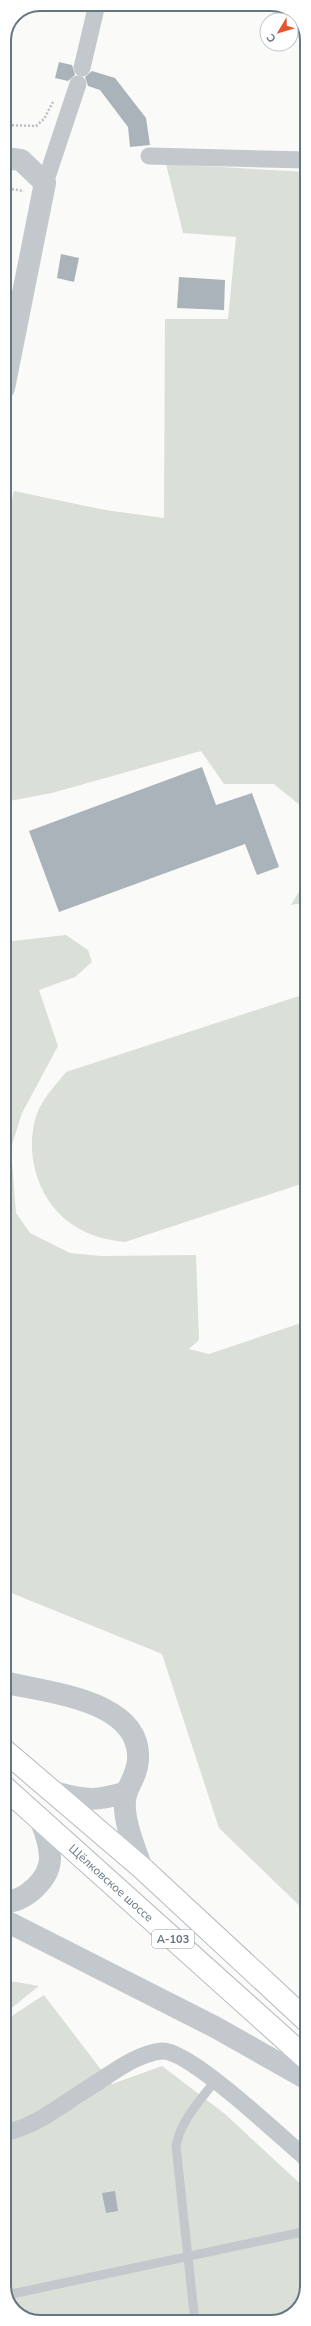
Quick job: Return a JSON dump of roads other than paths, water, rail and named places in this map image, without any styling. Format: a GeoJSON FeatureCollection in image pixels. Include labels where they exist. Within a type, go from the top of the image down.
{"type":"FeatureCollection","features":[{"type":"Feature","properties":{"kind":"main road","name":"А-103"},"geometry":{"type":"LineString","coordinates":[[11,1756],[57,1793],[142,1868],[300,2015]]}},
{"type":"Feature","properties":{"kind":"main road","name":"Щёлковское шоссе"},"geometry":{"type":"LineString","coordinates":[[11,1793],[300,2054]]}},
{"type":"Feature","properties":{"kind":"street"},"geometry":{"type":"LineString","coordinates":[[11,353],[45,183],[80,76],[95,11]]}},
{"type":"Feature","properties":{"kind":"street"},"geometry":{"type":"LineString","coordinates":[[149,156],[300,160]]}},
{"type":"Feature","properties":{"kind":"street"},"geometry":{"type":"LineString","coordinates":[[11,159],[21,160],[45,183]]}},
{"type":"Feature","properties":{"kind":"street"},"geometry":{"type":"LineString","coordinates":[[11,1684],[100,1706],[119,1719],[132,1735],[138,1758],[133,1782],[127,1792],[126,1818],[142,1868]]}},
{"type":"Feature","properties":{"kind":"street"},"geometry":{"type":"LineString","coordinates":[[57,1793],[80,1799],[102,1800],[127,1792]]}},
{"type":"Feature","properties":{"kind":"street"},"geometry":{"type":"LineString","coordinates":[[11,1899],[28,1893],[44,1878],[50,1859],[48,1838],[40,1819]]}},
{"type":"Feature","properties":{"kind":"street"},"geometry":{"type":"LineString","coordinates":[[11,1924],[215,2027],[300,2075]]}},
{"type":"Feature","properties":{"kind":"street"},"geometry":{"type":"LineString","coordinates":[[11,2131],[29,2125],[129,2062],[149,2053],[164,2051],[181,2056],[215,2081],[300,2154]]}},
{"type":"Feature","properties":{"kind":"lane"},"geometry":{"type":"LineString","coordinates":[[194,2315],[176,2146],[179,2132],[184,2120],[215,2081]]}},
{"type":"Feature","properties":{"kind":"lane"},"geometry":{"type":"LineString","coordinates":[[12,2294],[300,2233]]}}]}
